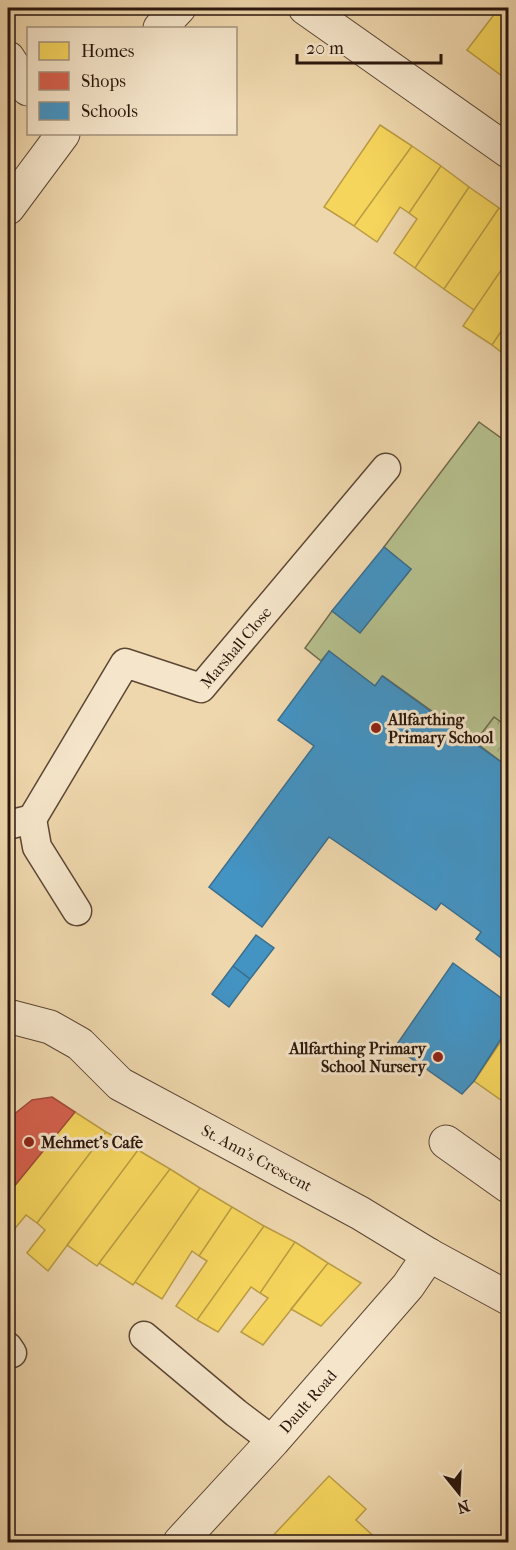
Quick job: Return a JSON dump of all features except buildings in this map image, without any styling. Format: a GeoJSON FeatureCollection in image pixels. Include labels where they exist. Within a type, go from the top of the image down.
{"type":"FeatureCollection","features":[{"type":"Feature","properties":{"kind":"street"},"geometry":{"type":"LineString","coordinates":[[161,27],[179,8]]}},
{"type":"Feature","properties":{"kind":"street"},"geometry":{"type":"LineString","coordinates":[[305,8],[508,151]]}},
{"type":"Feature","properties":{"kind":"street"},"geometry":{"type":"LineString","coordinates":[[8,58],[27,87]]}},
{"type":"Feature","properties":{"kind":"street"},"geometry":{"type":"LineString","coordinates":[[8,208],[60,135]]}},
{"type":"Feature","properties":{"kind":"street","name":"St. Ann's Crescent"},"geometry":{"type":"LineString","coordinates":[[8,1016],[50,1027],[80,1044],[120,1084],[360,1213],[429,1255],[508,1298]]}},
{"type":"Feature","properties":{"kind":"street"},"geometry":{"type":"LineString","coordinates":[[446,1142],[508,1186]]}},
{"type":"Feature","properties":{"kind":"street","name":"Dault Road"},"geometry":{"type":"LineString","coordinates":[[180,1542],[273,1441],[408,1286],[429,1255]]}},
{"type":"Feature","properties":{"kind":"lane","name":"Marshall Close"},"geometry":{"type":"LineString","coordinates":[[20,822],[125,663],[201,688],[386,468]]}},
{"type":"Feature","properties":{"kind":"lane"},"geometry":{"type":"LineString","coordinates":[[20,822],[76,911]]}},
{"type":"Feature","properties":{"kind":"lane"},"geometry":{"type":"LineString","coordinates":[[144,1336],[273,1441]]}},
{"type":"Feature","properties":{"kind":"green space"},"geometry":{"type":"Polygon","coordinates":[[[479,422],[508,443],[508,727],[494,717],[475,742],[383,676],[375,686],[329,651],[321,661],[305,648],[332,611],[360,632],[411,569],[384,547],[479,422]]]}},
{"type":"Feature","properties":{"kind":"green space"},"geometry":{"type":"Polygon","coordinates":[[[494,716],[508,727],[508,767],[475,742],[494,716]]]}},
{"type":"Feature","properties":{"kind":"place","name":"Allfarthing Primary School"},"geometry":{"type":"Point","coordinates":[376,728]}},
{"type":"Feature","properties":{"kind":"place","name":"Allfarthing Primary School Nursery"},"geometry":{"type":"Point","coordinates":[438,1057]}},
{"type":"Feature","properties":{"kind":"place","name":"Mehmet's Cafe"},"geometry":{"type":"Point","coordinates":[29,1142]}}]}
